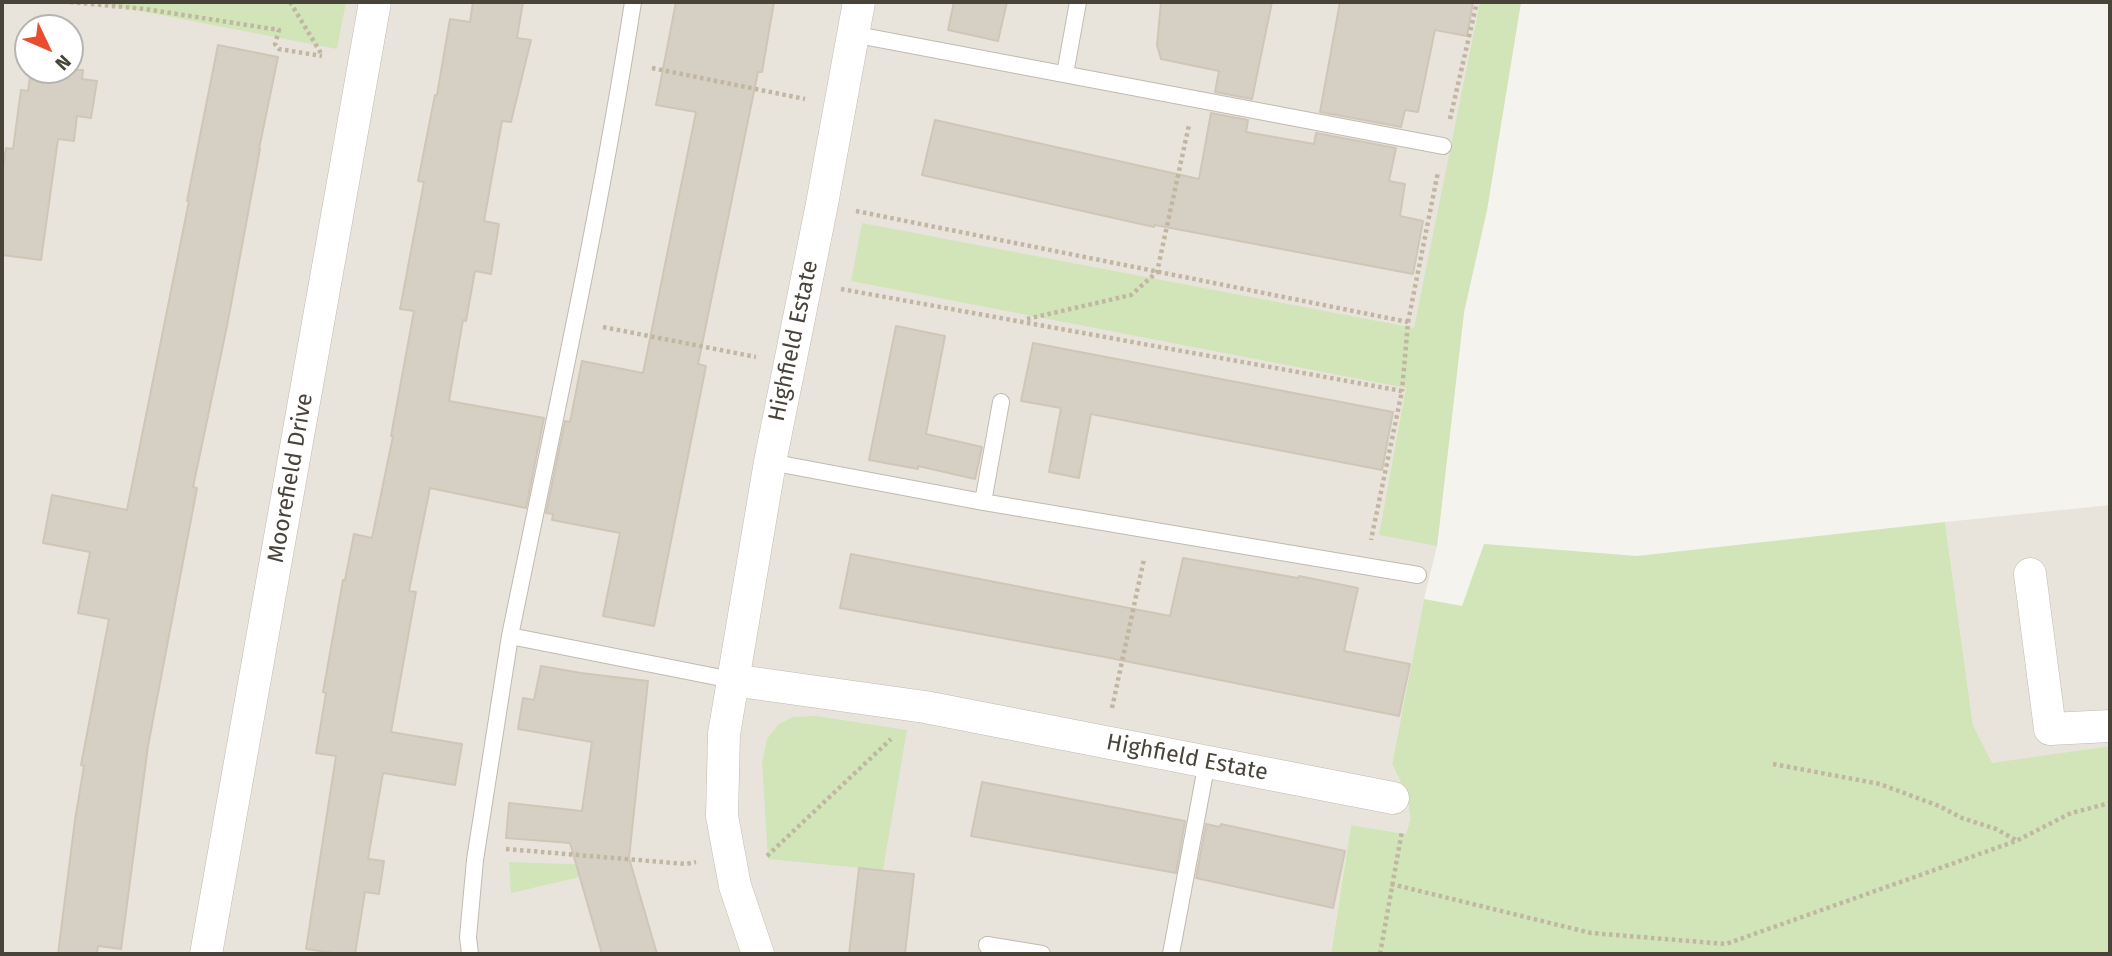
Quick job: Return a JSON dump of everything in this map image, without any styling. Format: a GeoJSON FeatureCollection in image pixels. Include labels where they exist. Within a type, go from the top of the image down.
{"type":"FeatureCollection","features":[{"type":"Feature","properties":{"kind":"street","name":"Moorefield Drive"},"geometry":{"type":"LineString","coordinates":[[206,954],[375,2]]}},
{"type":"Feature","properties":{"kind":"street","name":"Highfield Estate"},"geometry":{"type":"LineString","coordinates":[[758,954],[733,872],[722,816],[724,734],[770,462],[859,2]]}},
{"type":"Feature","properties":{"kind":"street"},"geometry":{"type":"LineString","coordinates":[[2030,574],[2050,729],[2110,726]]}},
{"type":"Feature","properties":{"kind":"street","name":"Highfield Estate"},"geometry":{"type":"LineString","coordinates":[[733,680],[925,708],[1393,797]]}},
{"type":"Feature","properties":{"kind":"lane"},"geometry":{"type":"LineString","coordinates":[[470,954],[468,937],[477,844],[510,636],[574,321],[633,2]]}},
{"type":"Feature","properties":{"kind":"lane"},"geometry":{"type":"LineString","coordinates":[[1065,74],[1078,2]]}},
{"type":"Feature","properties":{"kind":"lane"},"geometry":{"type":"LineString","coordinates":[[852,34],[1443,146]]}},
{"type":"Feature","properties":{"kind":"lane"},"geometry":{"type":"LineString","coordinates":[[983,502],[1001,402]]}},
{"type":"Feature","properties":{"kind":"lane"},"geometry":{"type":"LineString","coordinates":[[770,462],[983,502],[1418,575]]}},
{"type":"Feature","properties":{"kind":"lane"},"geometry":{"type":"LineString","coordinates":[[510,636],[733,680]]}},
{"type":"Feature","properties":{"kind":"lane"},"geometry":{"type":"LineString","coordinates":[[1171,954],[1207,762]]}},
{"type":"Feature","properties":{"kind":"lane"},"geometry":{"type":"LineString","coordinates":[[992,954],[987,945],[1042,954]]}},
{"type":"Feature","properties":{"kind":"path"},"geometry":{"type":"LineString","coordinates":[[70,2],[145,9],[279,30],[275,44],[279,50],[322,56],[364,67]]}},
{"type":"Feature","properties":{"kind":"path"},"geometry":{"type":"LineString","coordinates":[[290,2],[322,56]]}},
{"type":"Feature","properties":{"kind":"path"},"geometry":{"type":"LineString","coordinates":[[624,62],[838,106]]}},
{"type":"Feature","properties":{"kind":"path"},"geometry":{"type":"LineString","coordinates":[[1023,320],[1131,295],[1157,272],[1195,97]]}},
{"type":"Feature","properties":{"kind":"path"},"geometry":{"type":"LineString","coordinates":[[822,204],[1408,322],[1402,391],[1366,566]]}},
{"type":"Feature","properties":{"kind":"path"},"geometry":{"type":"LineString","coordinates":[[806,282],[1402,391]]}},
{"type":"Feature","properties":{"kind":"path"},"geometry":{"type":"LineString","coordinates":[[574,321],[790,364]]}},
{"type":"Feature","properties":{"kind":"path"},"geometry":{"type":"LineString","coordinates":[[1105,742],[1150,530]]}},
{"type":"Feature","properties":{"kind":"path"},"geometry":{"type":"LineString","coordinates":[[477,844],[505,849],[686,864],[733,872],[925,708]]}},
{"type":"Feature","properties":{"kind":"path"},"geometry":{"type":"LineString","coordinates":[[1773,764],[1880,784],[1996,829],[2016,841]]}},
{"type":"Feature","properties":{"kind":"path"},"geometry":{"type":"LineString","coordinates":[[1380,954],[1405,816],[1393,797]]}},
{"type":"Feature","properties":{"kind":"path"},"geometry":{"type":"LineString","coordinates":[[1391,884],[1591,933],[1726,944],[2016,841],[2071,813],[2110,803]]}},
{"type":"Feature","properties":{"kind":"shaded area"},"geometry":{"type":"Polygon","coordinates":[[[2,2],[1521,2],[1487,210],[1464,312],[1437,546],[1392,764],[1408,799],[1410,820],[1406,834],[1351,825],[1331,954],[2,954],[2,2]]]}},
{"type":"Feature","properties":{"kind":"shaded area"},"geometry":{"type":"Polygon","coordinates":[[[2110,505],[2110,746],[1992,764],[1973,725],[1945,522],[2110,505]]]}},
{"type":"Feature","properties":{"kind":"green space"},"geometry":{"type":"Polygon","coordinates":[[[93,2],[346,2],[337,49],[93,2]]]}},
{"type":"Feature","properties":{"kind":"green space"},"geometry":{"type":"Polygon","coordinates":[[[1480,2],[1521,2],[1487,210],[1464,312],[1437,546],[1379,535],[1406,388],[851,281],[862,223],[1414,328],[1480,2]]]}},
{"type":"Feature","properties":{"kind":"green space"},"geometry":{"type":"Polygon","coordinates":[[[1945,522],[1973,725],[1992,763],[2110,746],[2110,954],[1331,954],[1351,825],[1406,834],[1410,820],[1408,798],[1392,764],[1424,599],[1462,606],[1484,544],[1637,556],[1945,522]]]}},
{"type":"Feature","properties":{"kind":"green space"},"geometry":{"type":"Polygon","coordinates":[[[816,716],[907,730],[883,870],[768,859],[762,763],[767,739],[779,724],[793,717],[816,716]]]}},
{"type":"Feature","properties":{"kind":"green space"},"geometry":{"type":"Polygon","coordinates":[[[509,862],[627,866],[511,893],[509,862]]]}},
{"type":"Feature","properties":{"kind":"building"},"geometry":{"type":"Polygon","coordinates":[[[473,2],[523,2],[517,38],[531,40],[511,122],[502,121],[484,221],[499,224],[491,274],[475,271],[466,321],[463,320],[449,401],[544,418],[526,508],[430,488],[409,591],[416,592],[391,732],[462,744],[455,785],[383,773],[368,859],[384,861],[379,894],[365,892],[355,954],[306,949],[336,756],[316,753],[326,693],[323,692],[354,534],[372,538],[393,436],[414,311],[400,309],[424,182],[418,181],[450,19],[470,22],[473,2]]]}},
{"type":"Feature","properties":{"kind":"building"},"geometry":{"type":"Polygon","coordinates":[[[676,2],[774,2],[762,72],[758,72],[698,364],[706,366],[654,626],[603,616],[620,533],[552,520],[553,514],[546,513],[565,421],[570,422],[582,361],[643,373],[696,112],[656,105],[676,2]]]}},
{"type":"Feature","properties":{"kind":"building"},"geometry":{"type":"Polygon","coordinates":[[[954,2],[1007,2],[998,41],[948,30],[954,2]]]}},
{"type":"Feature","properties":{"kind":"building"},"geometry":{"type":"Polygon","coordinates":[[[1161,2],[1272,2],[1252,99],[1215,92],[1219,71],[1161,59],[1157,45],[1161,2]]]}},
{"type":"Feature","properties":{"kind":"building"},"geometry":{"type":"Polygon","coordinates":[[[1340,2],[1473,2],[1467,36],[1435,30],[1418,112],[1405,110],[1401,127],[1320,112],[1340,2]]]}},
{"type":"Feature","properties":{"kind":"building"},"geometry":{"type":"Polygon","coordinates":[[[218,45],[278,57],[227,326],[193,487],[197,488],[148,746],[121,949],[98,946],[97,954],[58,954],[84,766],[81,765],[109,619],[78,613],[90,552],[43,543],[52,495],[127,510],[218,45]]]}},
{"type":"Feature","properties":{"kind":"building"},"geometry":{"type":"Polygon","coordinates":[[[84,79],[97,81],[91,118],[77,116],[74,141],[58,139],[41,260],[2,255],[2,176],[6,148],[13,149],[21,90],[28,91],[29,84],[84,84],[84,79]]]}},
{"type":"Feature","properties":{"kind":"building"},"geometry":{"type":"Polygon","coordinates":[[[1211,113],[1248,120],[1246,132],[1314,144],[1316,133],[1396,148],[1389,181],[1405,184],[1400,216],[1423,221],[1413,274],[1155,225],[1154,227],[922,175],[935,120],[1199,179],[1211,113]]]}},
{"type":"Feature","properties":{"kind":"building"},"geometry":{"type":"Polygon","coordinates":[[[896,326],[945,336],[926,434],[982,447],[975,479],[918,466],[918,469],[869,460],[896,326]]]}},
{"type":"Feature","properties":{"kind":"building"},"geometry":{"type":"Polygon","coordinates":[[[1033,343],[1393,412],[1382,470],[1091,414],[1079,478],[1049,472],[1061,408],[1021,401],[1033,343]]]}},
{"type":"Feature","properties":{"kind":"building"},"geometry":{"type":"Polygon","coordinates":[[[851,554],[1170,616],[1183,558],[1358,588],[1344,651],[1410,664],[1399,716],[1105,657],[840,608],[851,554]]]}},
{"type":"Feature","properties":{"kind":"building"},"geometry":{"type":"Polygon","coordinates":[[[541,666],[648,681],[629,858],[657,954],[602,954],[570,843],[506,838],[509,803],[582,811],[592,742],[518,729],[523,698],[534,700],[541,666]]]}},
{"type":"Feature","properties":{"kind":"building"},"geometry":{"type":"Polygon","coordinates":[[[982,782],[1185,821],[1176,873],[971,836],[982,782]]]}},
{"type":"Feature","properties":{"kind":"building"},"geometry":{"type":"Polygon","coordinates":[[[1206,824],[1220,827],[1221,824],[1345,851],[1333,908],[1196,878],[1206,824]]]}},
{"type":"Feature","properties":{"kind":"building"},"geometry":{"type":"Polygon","coordinates":[[[859,868],[914,874],[905,954],[849,954],[859,868]]]}}]}
